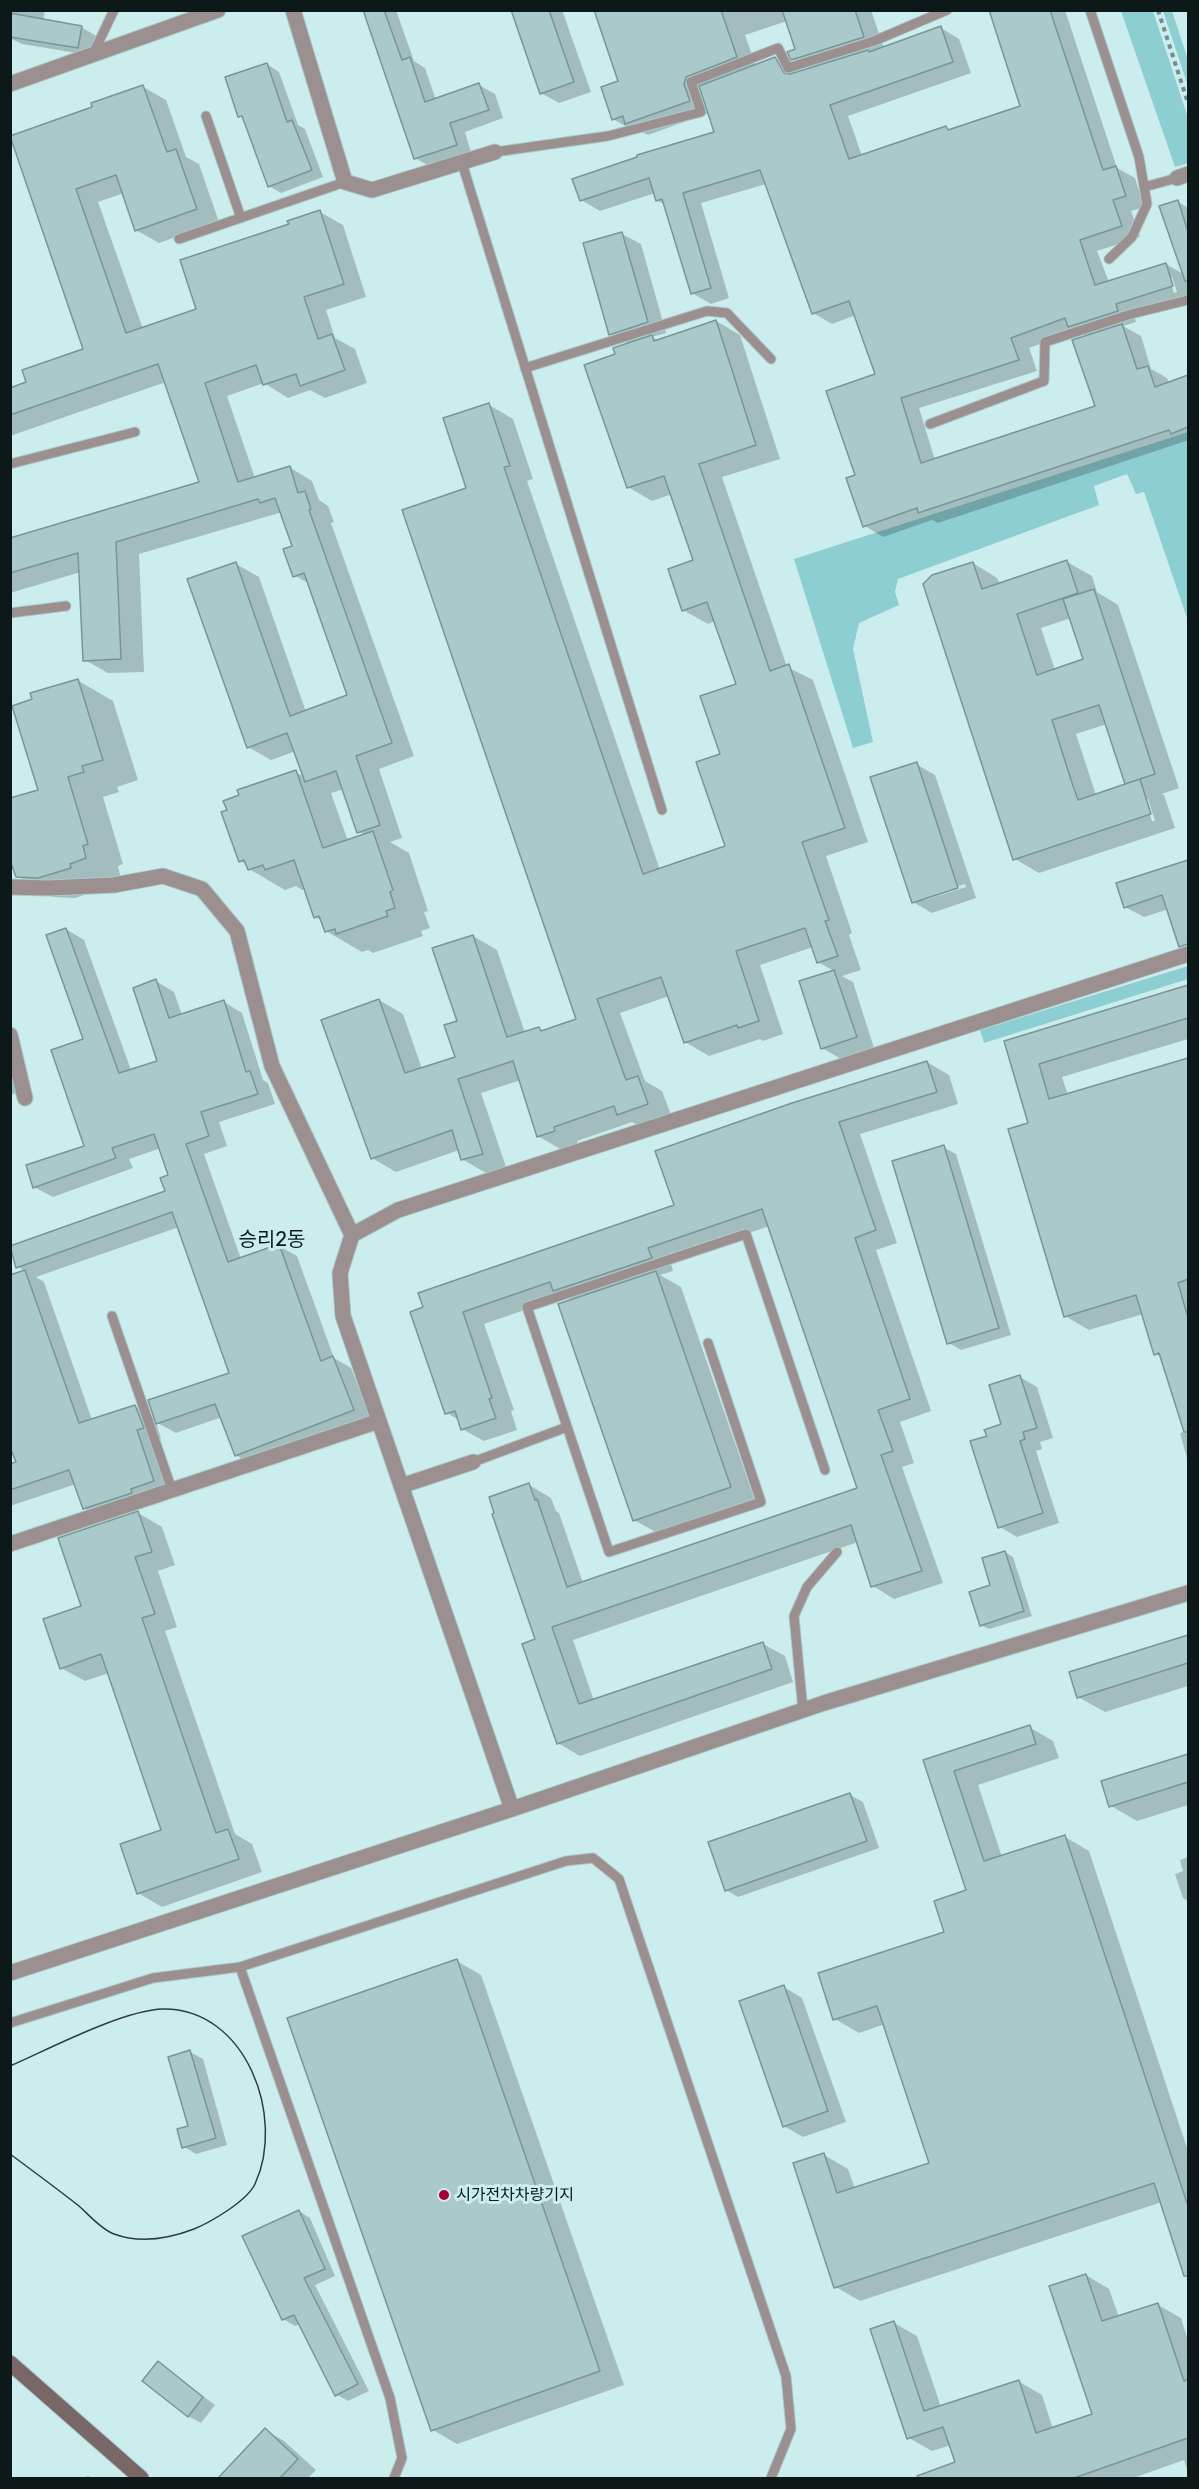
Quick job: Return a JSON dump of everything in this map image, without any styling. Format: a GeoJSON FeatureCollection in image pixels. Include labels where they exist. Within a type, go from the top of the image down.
{"type":"FeatureCollection","features":[{"type":"Feature","properties":{"kind":"main road"},"geometry":{"type":"LineString","coordinates":[[10,2363],[141,2478]]}},
{"type":"Feature","properties":{"kind":"street"},"geometry":{"type":"LineString","coordinates":[[10,84],[218,10]]}},
{"type":"Feature","properties":{"kind":"street"},"geometry":{"type":"LineString","coordinates":[[292,10],[345,182],[372,190],[495,152]]}},
{"type":"Feature","properties":{"kind":"street"},"geometry":{"type":"LineString","coordinates":[[10,887],[114,885],[164,876],[202,889],[237,931],[272,1066],[352,1235],[340,1273],[344,1316],[378,1422],[512,1809]]}},
{"type":"Feature","properties":{"kind":"street"},"geometry":{"type":"LineString","coordinates":[[352,1235],[398,1210],[1188,954]]}},
{"type":"Feature","properties":{"kind":"street"},"geometry":{"type":"LineString","coordinates":[[10,1035],[26,1098]]}},
{"type":"Feature","properties":{"kind":"street"},"geometry":{"type":"LineString","coordinates":[[10,1544],[378,1422]]}},
{"type":"Feature","properties":{"kind":"street"},"geometry":{"type":"LineString","coordinates":[[401,1486],[473,1462]]}},
{"type":"Feature","properties":{"kind":"street"},"geometry":{"type":"LineString","coordinates":[[10,1973],[803,1711],[1188,1593]]}},
{"type":"Feature","properties":{"kind":"lane"},"geometry":{"type":"LineString","coordinates":[[92,56],[114,10]]}},
{"type":"Feature","properties":{"kind":"lane"},"geometry":{"type":"LineString","coordinates":[[495,152],[608,136],[701,112],[691,82],[778,48],[788,68],[874,41],[947,10]]}},
{"type":"Feature","properties":{"kind":"lane"},"geometry":{"type":"LineString","coordinates":[[1090,10],[1139,157],[1147,204],[1132,237],[1109,260]]}},
{"type":"Feature","properties":{"kind":"lane"},"geometry":{"type":"LineString","coordinates":[[206,116],[241,218]]}},
{"type":"Feature","properties":{"kind":"lane"},"geometry":{"type":"LineString","coordinates":[[462,163],[662,810]]}},
{"type":"Feature","properties":{"kind":"lane"},"geometry":{"type":"LineString","coordinates":[[1144,187],[1183,176]]}},
{"type":"Feature","properties":{"kind":"lane"},"geometry":{"type":"LineString","coordinates":[[179,240],[345,182]]}},
{"type":"Feature","properties":{"kind":"lane"},"geometry":{"type":"LineString","coordinates":[[930,424],[1044,381],[1045,342],[1131,314],[1188,300]]}},
{"type":"Feature","properties":{"kind":"lane"},"geometry":{"type":"LineString","coordinates":[[525,368],[707,311],[727,313],[771,359]]}},
{"type":"Feature","properties":{"kind":"lane"},"geometry":{"type":"LineString","coordinates":[[10,464],[135,432]]}},
{"type":"Feature","properties":{"kind":"lane"},"geometry":{"type":"LineString","coordinates":[[10,613],[66,606]]}},
{"type":"Feature","properties":{"kind":"lane"},"geometry":{"type":"LineString","coordinates":[[708,1342],[761,1502],[609,1552],[527,1307],[746,1234],[825,1470]]}},
{"type":"Feature","properties":{"kind":"lane"},"geometry":{"type":"LineString","coordinates":[[112,1316],[172,1491]]}},
{"type":"Feature","properties":{"kind":"lane"},"geometry":{"type":"LineString","coordinates":[[473,1462],[567,1426]]}},
{"type":"Feature","properties":{"kind":"lane"},"geometry":{"type":"LineString","coordinates":[[803,1711],[794,1616],[807,1587],[837,1552]]}},
{"type":"Feature","properties":{"kind":"lane"},"geometry":{"type":"LineString","coordinates":[[10,2023],[153,1978],[240,1967],[566,1861],[593,1858],[619,1879],[786,2376],[791,2429],[771,2478]]}},
{"type":"Feature","properties":{"kind":"lane"},"geometry":{"type":"LineString","coordinates":[[240,1967],[390,2398],[402,2458],[394,2478]]}},
{"type":"Feature","properties":{"kind":"path"},"geometry":{"type":"LineString","coordinates":[[1158,10],[1188,102]]}},
{"type":"Feature","properties":{"kind":"shaded area"},"geometry":{"type":"Polygon","coordinates":[[[1121,11],[1153,11],[1188,118],[1188,163],[1175,167],[1121,11]]]}},
{"type":"Feature","properties":{"kind":"shaded area"},"geometry":{"type":"Polygon","coordinates":[[[1163,11],[1172,11],[1188,60],[1188,86],[1163,11]]]}},
{"type":"Feature","properties":{"kind":"shaded area"},"geometry":{"type":"Polygon","coordinates":[[[1188,432],[1188,621],[1144,492],[1136,494],[1127,474],[1094,486],[1099,505],[898,579],[895,592],[899,605],[859,623],[853,649],[873,742],[853,748],[794,559],[1188,432]]]}},
{"type":"Feature","properties":{"kind":"shaded area"},"geometry":{"type":"Polygon","coordinates":[[[1188,966],[1188,979],[984,1043],[980,1030],[1188,966]]]}},
{"type":"Feature","properties":{"kind":"building"},"geometry":{"type":"Polygon","coordinates":[[[363,10],[384,10],[402,60],[410,57],[425,102],[479,83],[489,110],[450,123],[457,145],[414,159],[363,10]]]}},
{"type":"Feature","properties":{"kind":"building"},"geometry":{"type":"Polygon","coordinates":[[[511,10],[549,10],[574,82],[540,94],[511,10]]]}},
{"type":"Feature","properties":{"kind":"building"},"geometry":{"type":"Polygon","coordinates":[[[594,10],[721,10],[737,57],[686,77],[684,84],[690,101],[625,124],[623,116],[612,120],[601,87],[618,81],[594,10]]]}},
{"type":"Feature","properties":{"kind":"building"},"geometry":{"type":"Polygon","coordinates":[[[782,10],[855,10],[864,37],[791,60],[787,52],[795,49],[782,10]]]}},
{"type":"Feature","properties":{"kind":"building"},"geometry":{"type":"Polygon","coordinates":[[[989,10],[1050,10],[1103,170],[1116,166],[1126,196],[1113,200],[1122,226],[1080,240],[1095,285],[1166,263],[1173,286],[1116,304],[1118,311],[1068,327],[1065,318],[1011,338],[1019,360],[901,398],[921,463],[1095,406],[1072,340],[1122,324],[1137,369],[1148,366],[1155,387],[1188,375],[1188,427],[1171,434],[1169,430],[918,513],[917,508],[863,527],[846,478],[855,475],[826,391],[875,374],[849,301],[812,314],[760,170],[683,193],[711,288],[691,294],[662,199],[656,201],[649,178],[580,201],[572,179],[637,157],[637,155],[714,132],[699,86],[775,57],[784,73],[790,74],[868,50],[869,52],[941,26],[953,62],[830,105],[849,159],[946,126],[948,130],[1020,106],[989,10]]]}},
{"type":"Feature","properties":{"kind":"building"},"geometry":{"type":"Polygon","coordinates":[[[10,13],[82,26],[78,48],[10,37],[10,13]]]}},
{"type":"Feature","properties":{"kind":"building"},"geometry":{"type":"Polygon","coordinates":[[[267,63],[287,122],[292,120],[312,170],[268,187],[242,116],[238,117],[225,77],[267,63]]]}},
{"type":"Feature","properties":{"kind":"building"},"geometry":{"type":"Polygon","coordinates":[[[143,85],[167,152],[176,149],[197,209],[135,231],[116,175],[76,189],[126,333],[196,309],[180,260],[289,224],[287,221],[320,210],[344,284],[304,297],[318,339],[332,334],[345,370],[300,386],[296,374],[263,385],[256,365],[205,383],[238,482],[290,466],[298,493],[305,491],[311,509],[309,510],[392,743],[356,756],[380,825],[357,833],[336,771],[305,782],[287,733],[247,748],[187,579],[236,562],[290,716],[347,695],[304,573],[293,577],[283,549],[292,546],[275,498],[260,503],[258,499],[116,542],[121,659],[83,661],[78,553],[10,573],[10,538],[199,482],[158,364],[10,415],[10,388],[26,382],[22,370],[83,349],[10,136],[92,107],[91,103],[143,85]]]}},
{"type":"Feature","properties":{"kind":"building"},"geometry":{"type":"Polygon","coordinates":[[[1178,200],[1188,232],[1188,281],[1185,281],[1159,206],[1178,200]]]}},
{"type":"Feature","properties":{"kind":"building"},"geometry":{"type":"Polygon","coordinates":[[[622,232],[648,322],[609,335],[583,243],[622,232]]]}},
{"type":"Feature","properties":{"kind":"building"},"geometry":{"type":"Polygon","coordinates":[[[716,320],[756,445],[699,464],[770,671],[789,664],[845,828],[802,842],[829,920],[825,921],[838,956],[817,963],[805,928],[736,951],[759,1021],[738,1028],[737,1025],[684,1043],[661,977],[597,999],[626,1080],[638,1076],[648,1104],[617,1115],[614,1106],[554,1127],[555,1131],[537,1137],[513,1061],[458,1079],[483,1154],[461,1160],[452,1130],[371,1159],[321,1020],[379,999],[405,1073],[455,1057],[444,1025],[457,1021],[432,948],[473,935],[507,1037],[539,1027],[541,1031],[576,1019],[402,510],[466,488],[443,418],[489,403],[510,466],[504,467],[643,874],[725,846],[696,762],[720,754],[700,696],[736,684],[707,602],[682,611],[668,569],[693,560],[664,476],[627,488],[584,365],[615,354],[613,348],[652,335],[654,341],[716,320]]]}},
{"type":"Feature","properties":{"kind":"building"},"geometry":{"type":"Polygon","coordinates":[[[1067,560],[1078,593],[1017,614],[1037,675],[1083,659],[1063,599],[1094,589],[1155,774],[1140,779],[1151,814],[1013,860],[923,584],[932,575],[973,562],[982,589],[1067,560]],[[1099,705],[1052,720],[1078,800],[1140,779],[1125,784],[1099,705]]]}},
{"type":"Feature","properties":{"kind":"building"},"geometry":{"type":"Polygon","coordinates":[[[78,679],[103,760],[82,766],[84,772],[68,777],[88,844],[83,846],[86,858],[70,864],[71,868],[38,878],[16,877],[10,860],[10,798],[38,790],[12,706],[32,699],[30,693],[78,679]]]}},
{"type":"Feature","properties":{"kind":"building"},"geometry":{"type":"Polygon","coordinates":[[[917,762],[958,888],[912,903],[870,777],[917,762]]]}},
{"type":"Feature","properties":{"kind":"building"},"geometry":{"type":"Polygon","coordinates":[[[296,770],[323,848],[373,831],[393,890],[390,892],[395,908],[386,911],[388,916],[336,934],[335,929],[325,932],[319,916],[314,918],[294,860],[265,870],[263,865],[248,870],[244,860],[239,862],[221,812],[227,810],[223,801],[239,795],[237,790],[296,770]]]}},
{"type":"Feature","properties":{"kind":"building"},"geometry":{"type":"Polygon","coordinates":[[[1188,860],[1188,944],[1179,947],[1162,895],[1124,908],[1116,883],[1188,860]]]}},
{"type":"Feature","properties":{"kind":"building"},"geometry":{"type":"Polygon","coordinates":[[[66,928],[119,1073],[157,1061],[133,988],[156,979],[169,1018],[224,1000],[246,1072],[250,1071],[258,1094],[201,1112],[209,1136],[186,1144],[228,1262],[279,1244],[321,1361],[333,1356],[354,1410],[235,1456],[215,1404],[156,1424],[148,1400],[229,1373],[172,1212],[16,1268],[10,1246],[165,1191],[160,1178],[168,1175],[154,1134],[112,1148],[116,1158],[33,1188],[26,1165],[84,1146],[51,1050],[83,1039],[46,935],[66,928]]]}},
{"type":"Feature","properties":{"kind":"building"},"geometry":{"type":"Polygon","coordinates":[[[834,970],[857,1037],[821,1049],[799,981],[834,970]]]}},
{"type":"Feature","properties":{"kind":"building"},"geometry":{"type":"Polygon","coordinates":[[[1188,985],[1188,1018],[1039,1064],[1049,1099],[1188,1058],[1188,1279],[1178,1283],[1188,1318],[1188,1432],[1184,1432],[1159,1353],[1154,1355],[1136,1295],[1064,1317],[1008,1129],[1028,1123],[1004,1041],[1188,985]]]}},
{"type":"Feature","properties":{"kind":"building"},"geometry":{"type":"Polygon","coordinates":[[[927,1061],[937,1092],[839,1122],[876,1230],[855,1238],[910,1399],[878,1410],[893,1451],[881,1455],[922,1571],[871,1587],[851,1525],[552,1627],[579,1704],[763,1642],[772,1669],[557,1744],[522,1644],[535,1639],[492,1514],[494,1513],[489,1497],[529,1483],[535,1500],[537,1499],[567,1587],[857,1488],[762,1209],[648,1248],[652,1258],[553,1291],[550,1282],[463,1312],[492,1398],[489,1399],[496,1418],[461,1430],[455,1411],[445,1414],[410,1312],[423,1307],[418,1293],[674,1205],[655,1151],[792,1103],[927,1061]]]}},
{"type":"Feature","properties":{"kind":"building"},"geometry":{"type":"Polygon","coordinates":[[[944,1145],[999,1328],[947,1344],[892,1161],[944,1145]]]}},
{"type":"Feature","properties":{"kind":"building"},"geometry":{"type":"Polygon","coordinates":[[[25,1270],[79,1423],[135,1405],[144,1428],[137,1430],[154,1481],[131,1489],[132,1493],[83,1509],[69,1470],[10,1490],[10,1464],[16,1462],[10,1447],[10,1275],[25,1270]]]}},
{"type":"Feature","properties":{"kind":"building"},"geometry":{"type":"Polygon","coordinates":[[[656,1271],[731,1487],[633,1521],[558,1304],[656,1271]]]}},
{"type":"Feature","properties":{"kind":"building"},"geometry":{"type":"Polygon","coordinates":[[[1020,1375],[1037,1428],[1023,1432],[1025,1439],[1020,1441],[1043,1513],[998,1528],[970,1441],[987,1436],[984,1430],[1001,1424],[989,1385],[1020,1375]]]}},
{"type":"Feature","properties":{"kind":"building"},"geometry":{"type":"Polygon","coordinates":[[[138,1511],[152,1552],[135,1557],[155,1614],[142,1618],[216,1833],[228,1829],[239,1859],[137,1894],[120,1844],[161,1830],[101,1654],[60,1669],[43,1619],[81,1606],[58,1538],[138,1511]]]}},
{"type":"Feature","properties":{"kind":"building"},"geometry":{"type":"Polygon","coordinates":[[[1005,1551],[1024,1611],[980,1626],[969,1592],[990,1585],[982,1558],[1005,1551]]]}},
{"type":"Feature","properties":{"kind":"building"},"geometry":{"type":"Polygon","coordinates":[[[1188,1635],[1188,1663],[1077,1698],[1069,1672],[1188,1635]]]}},
{"type":"Feature","properties":{"kind":"building"},"geometry":{"type":"Polygon","coordinates":[[[1030,1725],[1036,1744],[954,1771],[984,1861],[1065,1835],[1188,2206],[1188,2276],[1184,2276],[1154,2183],[834,2288],[793,2163],[824,2153],[837,2193],[929,2163],[877,2006],[833,2020],[818,1973],[944,1932],[934,1901],[966,1890],[923,1760],[1030,1725]]]}},
{"type":"Feature","properties":{"kind":"building"},"geometry":{"type":"Polygon","coordinates":[[[1188,1754],[1188,1782],[1109,1807],[1101,1781],[1188,1754]]]}},
{"type":"Feature","properties":{"kind":"building"},"geometry":{"type":"Polygon","coordinates":[[[850,1793],[867,1841],[725,1891],[708,1842],[850,1793]]]}},
{"type":"Feature","properties":{"kind":"building","name":"시가전차차량기지"},"geometry":{"type":"Polygon","coordinates":[[[457,1959],[600,2371],[431,2431],[287,2018],[457,1959]]]}},
{"type":"Feature","properties":{"kind":"building"},"geometry":{"type":"Polygon","coordinates":[[[784,1985],[828,2111],[783,2127],[739,2001],[784,1985]]]}},
{"type":"Feature","properties":{"kind":"building"},"geometry":{"type":"Polygon","coordinates":[[[190,2050],[216,2138],[182,2148],[177,2129],[188,2126],[168,2057],[190,2050]]]}},
{"type":"Feature","properties":{"kind":"building"},"geometry":{"type":"Polygon","coordinates":[[[299,2210],[325,2269],[304,2278],[358,2384],[335,2396],[294,2315],[282,2320],[242,2236],[299,2210]]]}},
{"type":"Feature","properties":{"kind":"building"},"geometry":{"type":"Polygon","coordinates":[[[1086,2274],[1102,2321],[1158,2303],[1184,2381],[1188,2379],[1188,2438],[1074,2478],[918,2478],[917,2476],[955,2462],[943,2427],[907,2439],[870,2329],[894,2321],[924,2411],[1019,2380],[1036,2433],[1092,2414],[1049,2286],[1086,2274]]]}},
{"type":"Feature","properties":{"kind":"building"},"geometry":{"type":"Polygon","coordinates":[[[158,2361],[203,2397],[188,2417],[142,2381],[158,2361]]]}},
{"type":"Feature","properties":{"kind":"building"},"geometry":{"type":"Polygon","coordinates":[[[265,2428],[298,2459],[280,2478],[218,2478],[265,2428]]]}},
{"type":"Feature","properties":{"kind":"tram line"},"geometry":{"type":"LineString","coordinates":[[10,2066],[128,2016],[163,2009],[192,2013],[217,2026],[237,2046],[252,2071],[261,2099],[265,2128],[263,2157],[251,2191],[228,2210],[201,2226],[154,2239],[134,2239],[109,2232],[79,2206],[10,2154]]}},
{"type":"Feature","properties":{"kind":"place","name":"시가전차차량기지"},"geometry":{"type":"Point","coordinates":[444,2195]}},
{"type":"Feature","properties":{"kind":"district","name":"승리2동"},"geometry":{"type":"Point","coordinates":[272,1240]}}]}
